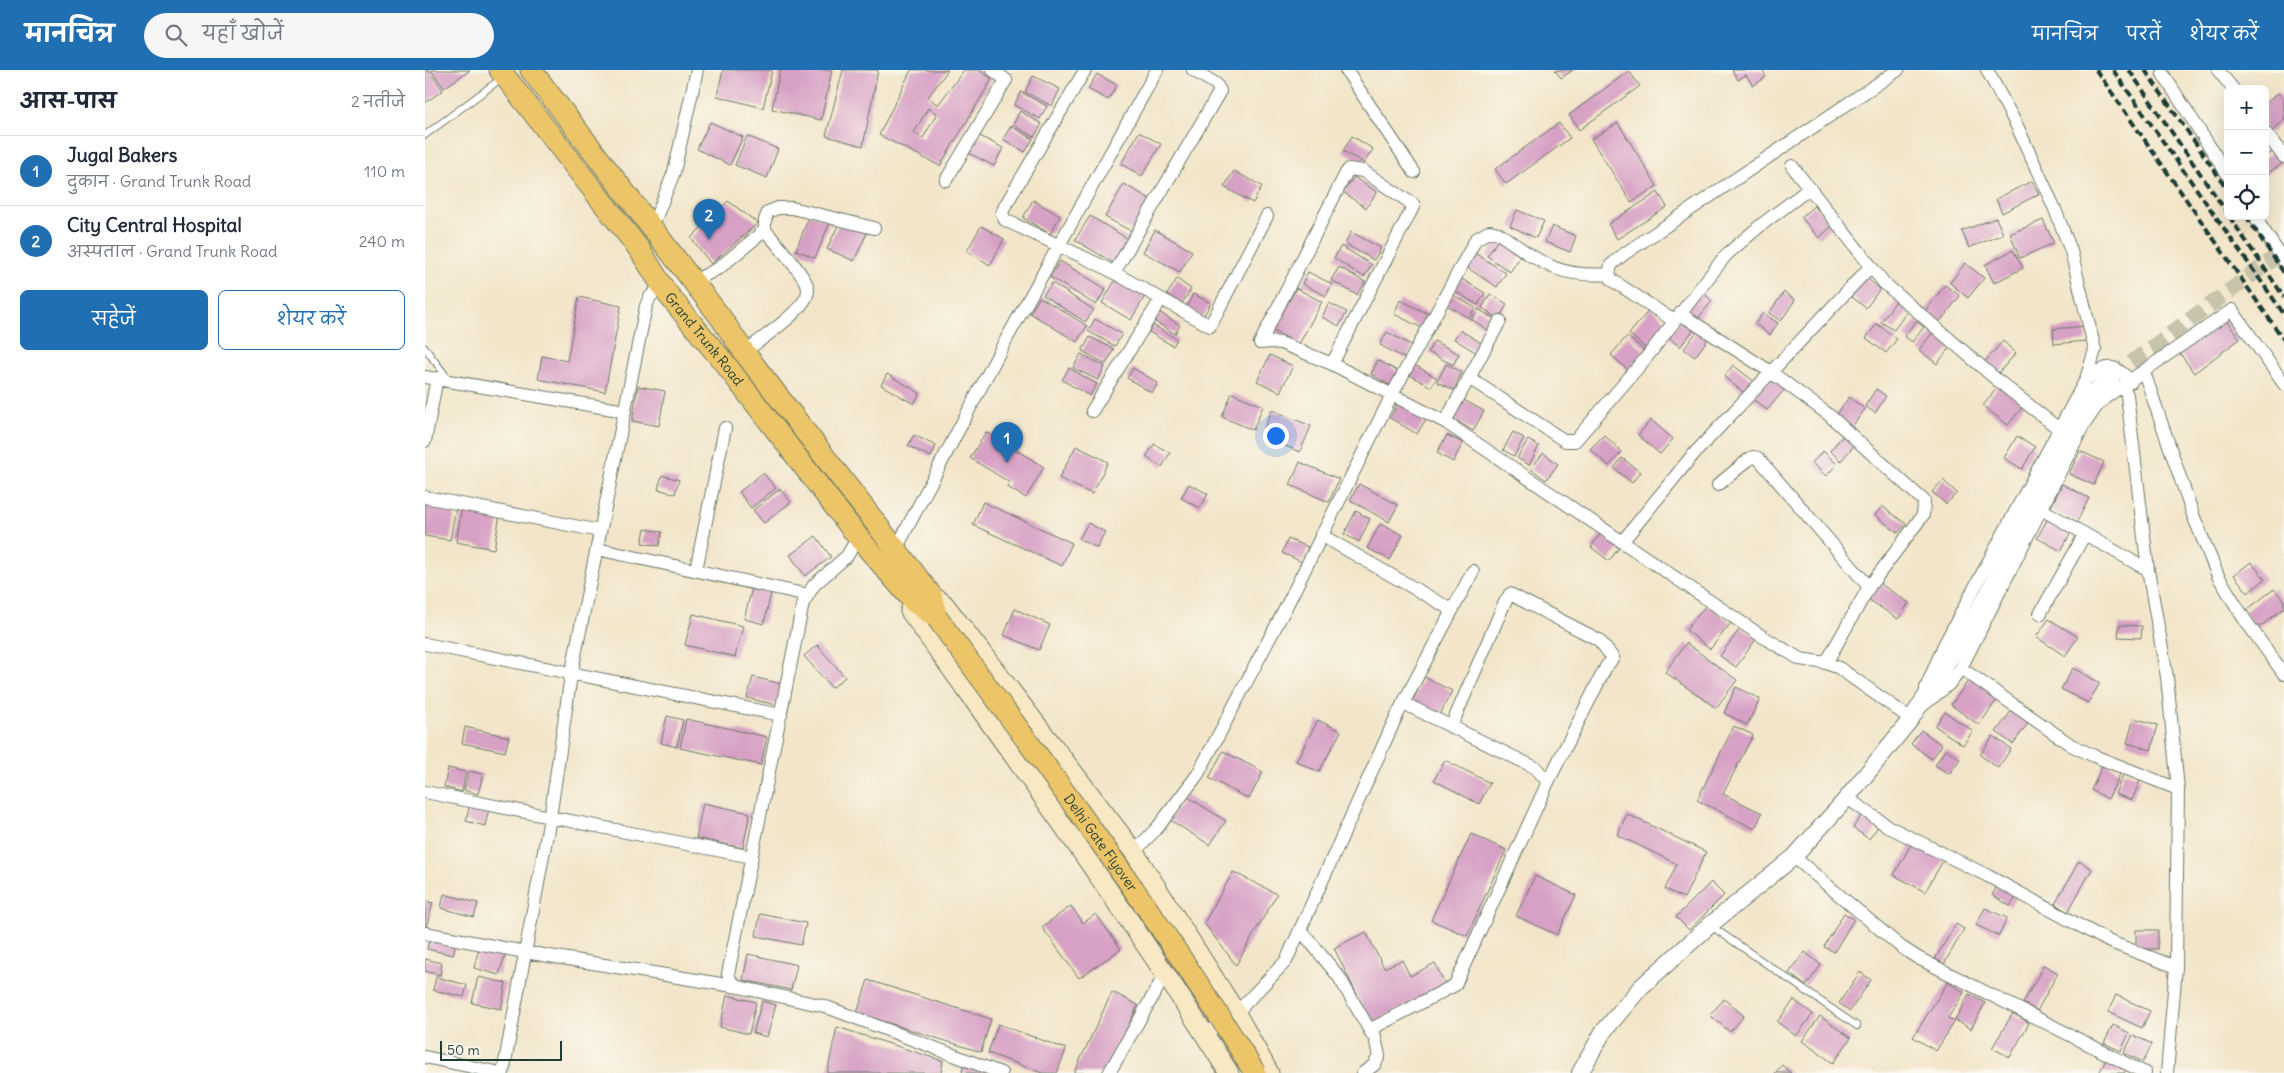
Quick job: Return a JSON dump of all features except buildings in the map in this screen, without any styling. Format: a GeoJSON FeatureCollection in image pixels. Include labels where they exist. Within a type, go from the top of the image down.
{"type":"FeatureCollection","features":[{"type":"Feature","properties":{"kind":"highway","name":"Grand Trunk Road"},"geometry":{"type":"LineString","coordinates":[[531,70],[896,550],[922,598]]}},
{"type":"Feature","properties":{"kind":"highway","name":"Grand Trunk Road"},"geometry":{"type":"LineString","coordinates":[[503,73],[639,249],[666,292],[726,365],[858,537],[922,598]]}},
{"type":"Feature","properties":{"kind":"highway","name":"Delhi Gate Flyover"},"geometry":{"type":"LineString","coordinates":[[922,598],[1109,852],[1217,1012],[1255,1073]]}},
{"type":"Feature","properties":{"kind":"main road"},"geometry":{"type":"LineString","coordinates":[[1229,1073],[1166,973],[911,611],[922,598],[943,604],[955,618],[1135,852],[1236,1013],[1269,1073]]}},
{"type":"Feature","properties":{"kind":"street"},"geometry":{"type":"LineString","coordinates":[[651,230],[674,172],[697,70]]}},
{"type":"Feature","properties":{"kind":"street"},"geometry":{"type":"LineString","coordinates":[[945,180],[1006,80],[993,70]]}},
{"type":"Feature","properties":{"kind":"street"},"geometry":{"type":"LineString","coordinates":[[1085,70],[1002,213],[1009,224],[1060,245],[1210,326],[1267,216]]}},
{"type":"Feature","properties":{"kind":"street"},"geometry":{"type":"LineString","coordinates":[[896,550],[946,450],[1157,70]]}},
{"type":"Feature","properties":{"kind":"street"},"geometry":{"type":"LineString","coordinates":[[1114,273],[1221,91],[1216,84],[1193,70]]}},
{"type":"Feature","properties":{"kind":"street"},"geometry":{"type":"LineString","coordinates":[[1346,70],[1414,172]]}},
{"type":"Feature","properties":{"kind":"street"},"geometry":{"type":"LineString","coordinates":[[1827,663],[1869,587],[1923,515],[1924,501],[1829,415],[1771,372],[1685,317],[1667,317],[1612,280],[1609,274],[1611,265],[1624,254],[1897,70]]}},
{"type":"Feature","properties":{"kind":"street"},"geometry":{"type":"LineString","coordinates":[[1915,713],[1936,660],[2087,380],[2095,350],[2071,252],[2054,206],[2017,126],[1987,70]]}},
{"type":"Feature","properties":{"kind":"street"},"geometry":{"type":"LineString","coordinates":[[2218,70],[2230,85]]}},
{"type":"Feature","properties":{"kind":"street"},"geometry":{"type":"LineString","coordinates":[[2163,74],[2224,169]]}},
{"type":"Feature","properties":{"kind":"street"},"geometry":{"type":"LineString","coordinates":[[2269,137],[2284,157]]}},
{"type":"Feature","properties":{"kind":"street"},"geometry":{"type":"LineString","coordinates":[[1792,166],[1870,267],[1897,295],[1997,380],[2059,429]]}},
{"type":"Feature","properties":{"kind":"street"},"geometry":{"type":"LineString","coordinates":[[1331,364],[1414,205],[1363,171],[1356,169],[1349,169],[1346,174],[1261,343],[1281,343],[1331,364],[1393,393],[1445,422],[1791,654],[1811,662],[1827,663],[1915,713]]}},
{"type":"Feature","properties":{"kind":"street"},"geometry":{"type":"LineString","coordinates":[[1469,378],[1565,441],[1575,441],[1727,255],[1761,225],[1809,188]]}},
{"type":"Feature","properties":{"kind":"street"},"geometry":{"type":"LineString","coordinates":[[744,352],[797,310],[806,301],[808,290],[804,280],[765,230],[765,220],[768,212],[778,208],[791,208],[874,228]]}},
{"type":"Feature","properties":{"kind":"street"},"geometry":{"type":"LineString","coordinates":[[2257,220],[2280,246],[2284,262]]}},
{"type":"Feature","properties":{"kind":"street"},"geometry":{"type":"LineString","coordinates":[[692,282],[719,268],[765,230]]}},
{"type":"Feature","properties":{"kind":"street"},"geometry":{"type":"LineString","coordinates":[[1135,852],[1159,827],[1198,774],[1393,393],[1476,239],[1481,234],[1490,231],[1498,233],[1547,266],[1562,272],[1593,275],[1609,274]]}},
{"type":"Feature","properties":{"kind":"street"},"geometry":{"type":"LineString","coordinates":[[1622,542],[1692,456],[1870,267]]}},
{"type":"Feature","properties":{"kind":"street"},"geometry":{"type":"LineString","coordinates":[[425,1057],[501,1073],[550,818],[571,675],[646,306],[649,297],[657,290],[666,292]]}},
{"type":"Feature","properties":{"kind":"street"},"geometry":{"type":"LineString","coordinates":[[1092,411],[1161,299]]}},
{"type":"Feature","properties":{"kind":"street"},"geometry":{"type":"LineString","coordinates":[[1580,1073],[1603,1032],[1641,987],[1710,925],[1794,857],[1847,798],[1915,713],[1987,595],[2087,397],[2144,372],[2232,310],[2284,384]]}},
{"type":"Feature","properties":{"kind":"street"},"geometry":{"type":"LineString","coordinates":[[1445,422],[1500,321]]}},
{"type":"Feature","properties":{"kind":"street"},"geometry":{"type":"LineString","coordinates":[[2087,380],[2108,367],[2115,367],[2127,395],[2147,570],[2167,677],[2177,789],[2176,967],[2167,1073]]}},
{"type":"Feature","properties":{"kind":"street"},"geometry":{"type":"LineString","coordinates":[[2144,372],[2193,515],[2218,576],[2245,620],[2284,674]]}},
{"type":"Feature","properties":{"kind":"street"},"geometry":{"type":"LineString","coordinates":[[425,441],[431,378],[625,411]]}},
{"type":"Feature","properties":{"kind":"street"},"geometry":{"type":"LineString","coordinates":[[1915,713],[1949,684],[1961,668],[2089,415],[2122,382]]}},
{"type":"Feature","properties":{"kind":"street"},"geometry":{"type":"LineString","coordinates":[[695,570],[725,428]]}},
{"type":"Feature","properties":{"kind":"street"},"geometry":{"type":"LineString","coordinates":[[1718,485],[1748,460],[1753,457],[1758,458],[1869,587]]}},
{"type":"Feature","properties":{"kind":"street"},"geometry":{"type":"LineString","coordinates":[[425,497],[600,532]]}},
{"type":"Feature","properties":{"kind":"street"},"geometry":{"type":"LineString","coordinates":[[2041,509],[2147,570]]}},
{"type":"Feature","properties":{"kind":"street"},"geometry":{"type":"LineString","coordinates":[[2040,614],[2085,534]]}},
{"type":"Feature","properties":{"kind":"street"},"geometry":{"type":"LineString","coordinates":[[1321,535],[1452,610]]}},
{"type":"Feature","properties":{"kind":"street"},"geometry":{"type":"LineString","coordinates":[[739,987],[731,981],[728,974],[803,603],[813,586],[847,556],[858,537]]}},
{"type":"Feature","properties":{"kind":"street"},"geometry":{"type":"LineString","coordinates":[[597,549],[808,595]]}},
{"type":"Feature","properties":{"kind":"street"},"geometry":{"type":"LineString","coordinates":[[1205,1034],[1236,1013],[1286,961],[1403,703],[1473,571]]}},
{"type":"Feature","properties":{"kind":"street"},"geometry":{"type":"LineString","coordinates":[[1373,1036],[1373,1028],[1455,985],[1547,782],[1606,667],[1613,658],[1599,640],[1510,594],[1451,727]]}},
{"type":"Feature","properties":{"kind":"street"},"geometry":{"type":"LineString","coordinates":[[425,644],[571,675],[781,715]]}},
{"type":"Feature","properties":{"kind":"street"},"geometry":{"type":"LineString","coordinates":[[1961,668],[2071,745],[2177,789]]}},
{"type":"Feature","properties":{"kind":"street"},"geometry":{"type":"LineString","coordinates":[[1403,703],[1536,768],[1547,782]]}},
{"type":"Feature","properties":{"kind":"street"},"geometry":{"type":"LineString","coordinates":[[425,792],[752,857]]}},
{"type":"Feature","properties":{"kind":"street"},"geometry":{"type":"LineString","coordinates":[[1847,798],[1889,827],[1987,876],[2110,942],[2176,967]]}},
{"type":"Feature","properties":{"kind":"street"},"geometry":{"type":"LineString","coordinates":[[1794,857],[1895,942],[1918,958],[2145,1073]]}},
{"type":"Feature","properties":{"kind":"street"},"geometry":{"type":"LineString","coordinates":[[1300,929],[1339,977],[1373,1036],[1379,1056],[1374,1065],[1363,1073]]}},
{"type":"Feature","properties":{"kind":"street"},"geometry":{"type":"LineString","coordinates":[[425,932],[525,952],[739,987],[824,1006],[1001,1073]]}},
{"type":"Feature","properties":{"kind":"street"},"geometry":{"type":"LineString","coordinates":[[1109,1073],[1166,973]]}},
{"type":"Feature","properties":{"kind":"lane"},"geometry":{"type":"LineString","coordinates":[[425,135],[503,73]]}},
{"type":"Feature","properties":{"kind":"lane"},"geometry":{"type":"LineString","coordinates":[[425,348],[450,381]]}},
{"type":"Feature","properties":{"kind":"lane"},"geometry":{"type":"LineString","coordinates":[[1710,925],[1857,1026]]}},
{"type":"Feature","properties":{"kind":"tunnel"},"geometry":{"type":"LineString","coordinates":[[2112,377],[2284,251]]}},
{"type":"Feature","properties":{"kind":"railway"},"geometry":{"type":"LineString","coordinates":[[2096,70],[2284,340]]}},
{"type":"Feature","properties":{"kind":"railway"},"geometry":{"type":"LineString","coordinates":[[2113,70],[2284,314]]}},
{"type":"Feature","properties":{"kind":"railway"},"geometry":{"type":"LineString","coordinates":[[2129,70],[2224,208]]}},
{"type":"Feature","properties":{"kind":"railway"},"geometry":{"type":"LineString","coordinates":[[2145,70],[2224,184]]}},
{"type":"Feature","properties":{"kind":"railway"},"geometry":{"type":"LineString","coordinates":[[2232,220],[2284,297]]}},
{"type":"Feature","properties":{"kind":"railway"},"geometry":{"type":"LineString","coordinates":[[2249,220],[2284,273]]}},
{"type":"Feature","properties":{"kind":"place","name":"City Central Hospital"},"geometry":{"type":"Point","coordinates":[709,240]}},
{"type":"Feature","properties":{"kind":"place","name":"Jugal Bakers"},"geometry":{"type":"Point","coordinates":[1007,463]}}]}
